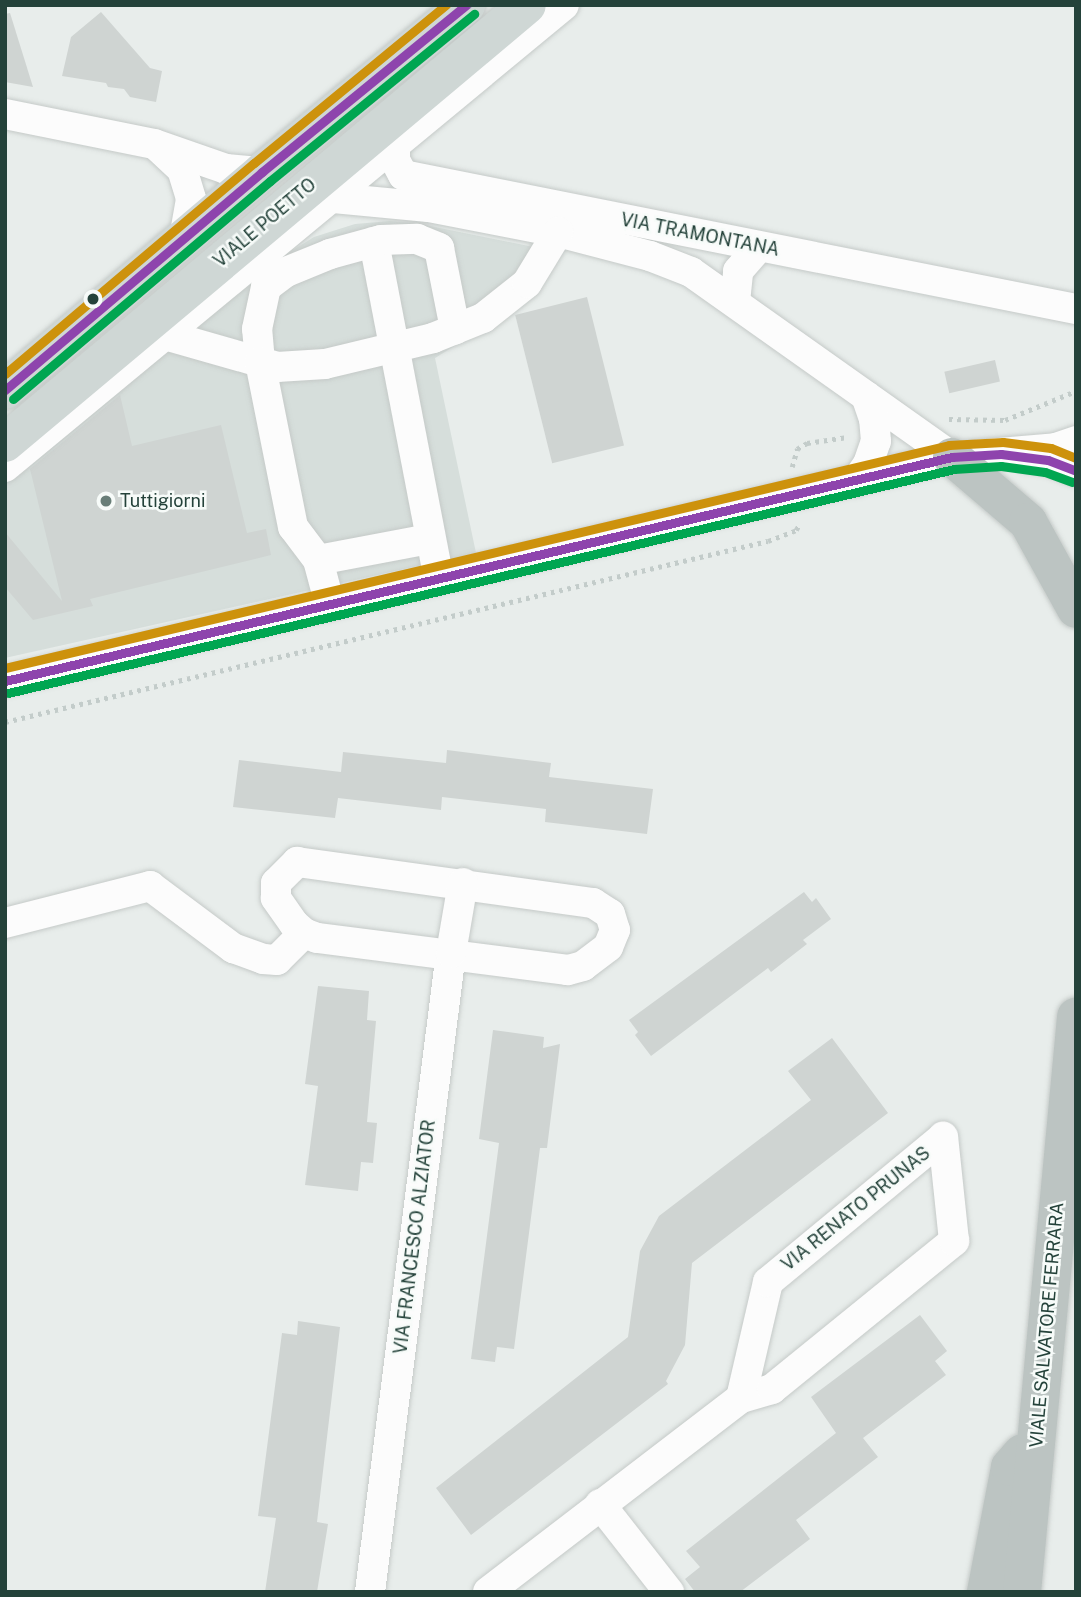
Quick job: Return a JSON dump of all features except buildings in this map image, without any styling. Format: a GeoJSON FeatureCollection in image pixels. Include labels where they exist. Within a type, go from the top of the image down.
{"type":"FeatureCollection","features":[{"type":"Feature","properties":{"kind":"highway"},"geometry":{"type":"LineString","coordinates":[[952,457],[1028,522],[1076,608]]}},
{"type":"Feature","properties":{"kind":"highway","name":"VIALE SALVATORE FERRARA"},"geometry":{"type":"LineString","coordinates":[[1022,1592],[1076,1017]]}},
{"type":"Feature","properties":{"kind":"highway"},"geometry":{"type":"LineString","coordinates":[[986,1592],[1010,1468],[1037,1435]]}},
{"type":"Feature","properties":{"kind":"main road"},"geometry":{"type":"LineString","coordinates":[[5,390],[186,226],[251,171],[466,5]]}},
{"type":"Feature","properties":{"kind":"main road","name":"VIALE POETTO"},"geometry":{"type":"LineString","coordinates":[[5,443],[154,332],[315,196],[411,102],[527,5]]}},
{"type":"Feature","properties":{"kind":"street"},"geometry":{"type":"LineString","coordinates":[[5,114],[154,144],[226,169],[251,171],[441,5]]}},
{"type":"Feature","properties":{"kind":"street"},"geometry":{"type":"LineString","coordinates":[[315,196],[395,146],[564,5]]}},
{"type":"Feature","properties":{"kind":"street"},"geometry":{"type":"LineString","coordinates":[[395,146],[395,137],[411,102]]}},
{"type":"Feature","properties":{"kind":"street"},"geometry":{"type":"LineString","coordinates":[[5,373],[186,226],[191,199],[182,169],[154,144]]}},
{"type":"Feature","properties":{"kind":"street","name":"VIA TRAMONTANA"},"geometry":{"type":"LineString","coordinates":[[395,146],[396,160],[403,175],[1076,309]]}},
{"type":"Feature","properties":{"kind":"street","name":"VIA TRAMONTANA"},"geometry":{"type":"LineString","coordinates":[[315,196],[429,207],[558,232],[650,256],[691,272],[952,457]]}},
{"type":"Feature","properties":{"kind":"street"},"geometry":{"type":"LineString","coordinates":[[5,467],[154,332],[277,367],[325,364],[455,329],[483,318],[527,283],[558,232]]}},
{"type":"Feature","properties":{"kind":"street"},"geometry":{"type":"LineString","coordinates":[[330,605],[318,560],[293,527],[260,362],[257,329],[266,287],[286,272],[330,254],[374,242],[417,239],[439,248],[455,329]]}},
{"type":"Feature","properties":{"kind":"street"},"geometry":{"type":"LineString","coordinates":[[374,242],[429,539],[439,579]]}},
{"type":"Feature","properties":{"kind":"street"},"geometry":{"type":"LineString","coordinates":[[735,302],[738,271],[758,247]]}},
{"type":"Feature","properties":{"kind":"street"},"geometry":{"type":"LineString","coordinates":[[856,481],[868,464],[876,442],[874,419],[866,396]]}},
{"type":"Feature","properties":{"kind":"street"},"geometry":{"type":"LineString","coordinates":[[5,681],[952,457],[1056,448],[1076,441]]}},
{"type":"Feature","properties":{"kind":"street"},"geometry":{"type":"LineString","coordinates":[[1001,454],[1048,460],[1076,471]]}},
{"type":"Feature","properties":{"kind":"street"},"geometry":{"type":"LineString","coordinates":[[318,560],[429,539]]}},
{"type":"Feature","properties":{"kind":"street"},"geometry":{"type":"LineString","coordinates":[[297,862],[463,883],[593,903],[610,914],[615,930],[608,947],[583,966],[568,970],[317,938],[304,933],[276,898],[276,883],[297,862]]}},
{"type":"Feature","properties":{"kind":"street","name":"VIA FRANCESCO ALZIATOR"},"geometry":{"type":"LineString","coordinates":[[372,1591],[451,953],[463,883]]}},
{"type":"Feature","properties":{"kind":"street"},"geometry":{"type":"LineString","coordinates":[[5,923],[150,886],[233,948],[263,959],[277,960],[304,933]]}},
{"type":"Feature","properties":{"kind":"street","name":"VIA RENATO PRUNAS"},"geometry":{"type":"LineString","coordinates":[[488,1592],[741,1398],[772,1389],[954,1241],[943,1137],[768,1282],[741,1398]]}},
{"type":"Feature","properties":{"kind":"street"},"geometry":{"type":"LineString","coordinates":[[600,1504],[669,1592]]}},
{"type":"Feature","properties":{"kind":"path"},"geometry":{"type":"LineString","coordinates":[[937,418],[1005,420],[1076,391]]}},
{"type":"Feature","properties":{"kind":"path"},"geometry":{"type":"LineString","coordinates":[[792,467],[797,449],[807,443],[852,436]]}},
{"type":"Feature","properties":{"kind":"path"},"geometry":{"type":"LineString","coordinates":[[5,722],[768,541],[796,530],[801,521],[800,512]]}},
{"type":"Feature","properties":{"kind":"shaded area"},"geometry":{"type":"Polygon","coordinates":[[[390,221],[420,224],[558,252],[498,319],[435,358],[476,553],[5,658],[5,482],[282,257],[314,237],[355,224],[390,221]]]}},
{"type":"Feature","properties":{"kind":"transit line"},"geometry":{"type":"LineString","coordinates":[[5,374],[446,5]]}},
{"type":"Feature","properties":{"kind":"transit line"},"geometry":{"type":"LineString","coordinates":[[5,390],[262,172],[466,5]]}},
{"type":"Feature","properties":{"kind":"transit line"},"geometry":{"type":"LineString","coordinates":[[13,399],[270,181],[474,14]]}},
{"type":"Feature","properties":{"kind":"transit line"},"geometry":{"type":"LineString","coordinates":[[5,668],[949,445],[1003,442],[1051,448],[1076,458]]}},
{"type":"Feature","properties":{"kind":"transit line"},"geometry":{"type":"LineString","coordinates":[[5,681],[952,457],[1001,454],[1048,460],[1076,471]]}},
{"type":"Feature","properties":{"kind":"transit line"},"geometry":{"type":"LineString","coordinates":[[8,693],[954,469],[1001,466],[1045,472],[1072,482]]}},
{"type":"Feature","properties":{"kind":"place","name":"Tuttigiorni"},"geometry":{"type":"Point","coordinates":[106,501]}}]}
